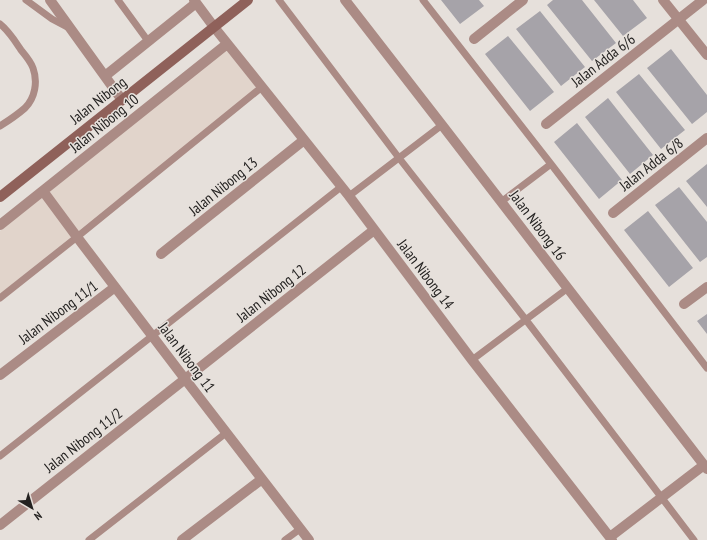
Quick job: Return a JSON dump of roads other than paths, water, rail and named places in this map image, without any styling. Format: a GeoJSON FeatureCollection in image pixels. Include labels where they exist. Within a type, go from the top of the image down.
{"type":"FeatureCollection","features":[{"type":"Feature","properties":{"kind":"street"},"geometry":{"type":"LineString","coordinates":[[50,0],[122,100]]}},
{"type":"Feature","properties":{"kind":"street","name":"Jalan Nibong"},"geometry":{"type":"LineString","coordinates":[[0,197],[248,0]]}},
{"type":"Feature","properties":{"kind":"street","name":"Jalan Nibong 16"},"geometry":{"type":"LineString","coordinates":[[345,0],[706,465]]}},
{"type":"Feature","properties":{"kind":"street"},"geometry":{"type":"LineString","coordinates":[[474,39],[523,0]]}},
{"type":"Feature","properties":{"kind":"street"},"geometry":{"type":"LineString","coordinates":[[663,0],[707,56]]}},
{"type":"Feature","properties":{"kind":"street","name":"Jalan Adda 6/6"},"geometry":{"type":"LineString","coordinates":[[546,124],[703,0]]}},
{"type":"Feature","properties":{"kind":"street"},"geometry":{"type":"LineString","coordinates":[[105,76],[196,1]]}},
{"type":"Feature","properties":{"kind":"street","name":"Jalan Nibong 14"},"geometry":{"type":"LineString","coordinates":[[196,1],[227,44],[349,196],[472,360],[611,538]]}},
{"type":"Feature","properties":{"kind":"street","name":"Jalan Nibong 10"},"geometry":{"type":"LineString","coordinates":[[0,225],[227,44]]}},
{"type":"Feature","properties":{"kind":"street","name":"Jalan Adda 6/8"},"geometry":{"type":"LineString","coordinates":[[613,213],[707,138]]}},
{"type":"Feature","properties":{"kind":"street","name":"Jalan Nibong 13"},"geometry":{"type":"LineString","coordinates":[[161,254],[304,140]]}},
{"type":"Feature","properties":{"kind":"street","name":"Jalan Nibong 11"},"geometry":{"type":"LineString","coordinates":[[43,190],[77,237],[308,540]]}},
{"type":"Feature","properties":{"kind":"street","name":"Jalan Nibong 12"},"geometry":{"type":"LineString","coordinates":[[185,379],[374,230]]}},
{"type":"Feature","properties":{"kind":"street"},"geometry":{"type":"LineString","coordinates":[[684,304],[707,286]]}},
{"type":"Feature","properties":{"kind":"street","name":"Jalan Nibong 11/1"},"geometry":{"type":"LineString","coordinates":[[0,376],[115,287]]}},
{"type":"Feature","properties":{"kind":"street","name":"Jalan Nibong 11/2"},"geometry":{"type":"LineString","coordinates":[[0,525],[185,379]]}},
{"type":"Feature","properties":{"kind":"street"},"geometry":{"type":"LineString","coordinates":[[611,538],[661,498],[706,465]]}},
{"type":"Feature","properties":{"kind":"street"},"geometry":{"type":"LineString","coordinates":[[182,540],[262,479]]}},
{"type":"Feature","properties":{"kind":"lane"},"geometry":{"type":"LineString","coordinates":[[26,0],[52,19],[71,30]]}},
{"type":"Feature","properties":{"kind":"lane"},"geometry":{"type":"LineString","coordinates":[[118,0],[148,41]]}},
{"type":"Feature","properties":{"kind":"lane"},"geometry":{"type":"LineString","coordinates":[[278,0],[694,540]]}},
{"type":"Feature","properties":{"kind":"lane"},"geometry":{"type":"LineString","coordinates":[[423,0],[707,368]]}},
{"type":"Feature","properties":{"kind":"lane"},"geometry":{"type":"LineString","coordinates":[[0,24],[27,57],[33,68],[35,78],[34,93],[26,107],[0,126]]}},
{"type":"Feature","properties":{"kind":"lane"},"geometry":{"type":"LineString","coordinates":[[0,298],[262,88]]}},
{"type":"Feature","properties":{"kind":"lane"},"geometry":{"type":"LineString","coordinates":[[349,196],[442,125]]}},
{"type":"Feature","properties":{"kind":"lane"},"geometry":{"type":"LineString","coordinates":[[501,202],[551,164]]}},
{"type":"Feature","properties":{"kind":"lane"},"geometry":{"type":"LineString","coordinates":[[0,456],[341,187]]}},
{"type":"Feature","properties":{"kind":"lane"},"geometry":{"type":"LineString","coordinates":[[472,360],[568,288]]}},
{"type":"Feature","properties":{"kind":"lane"},"geometry":{"type":"LineString","coordinates":[[89,540],[226,433]]}},
{"type":"Feature","properties":{"kind":"lane"},"geometry":{"type":"LineString","coordinates":[[285,540],[300,528]]}}]}
